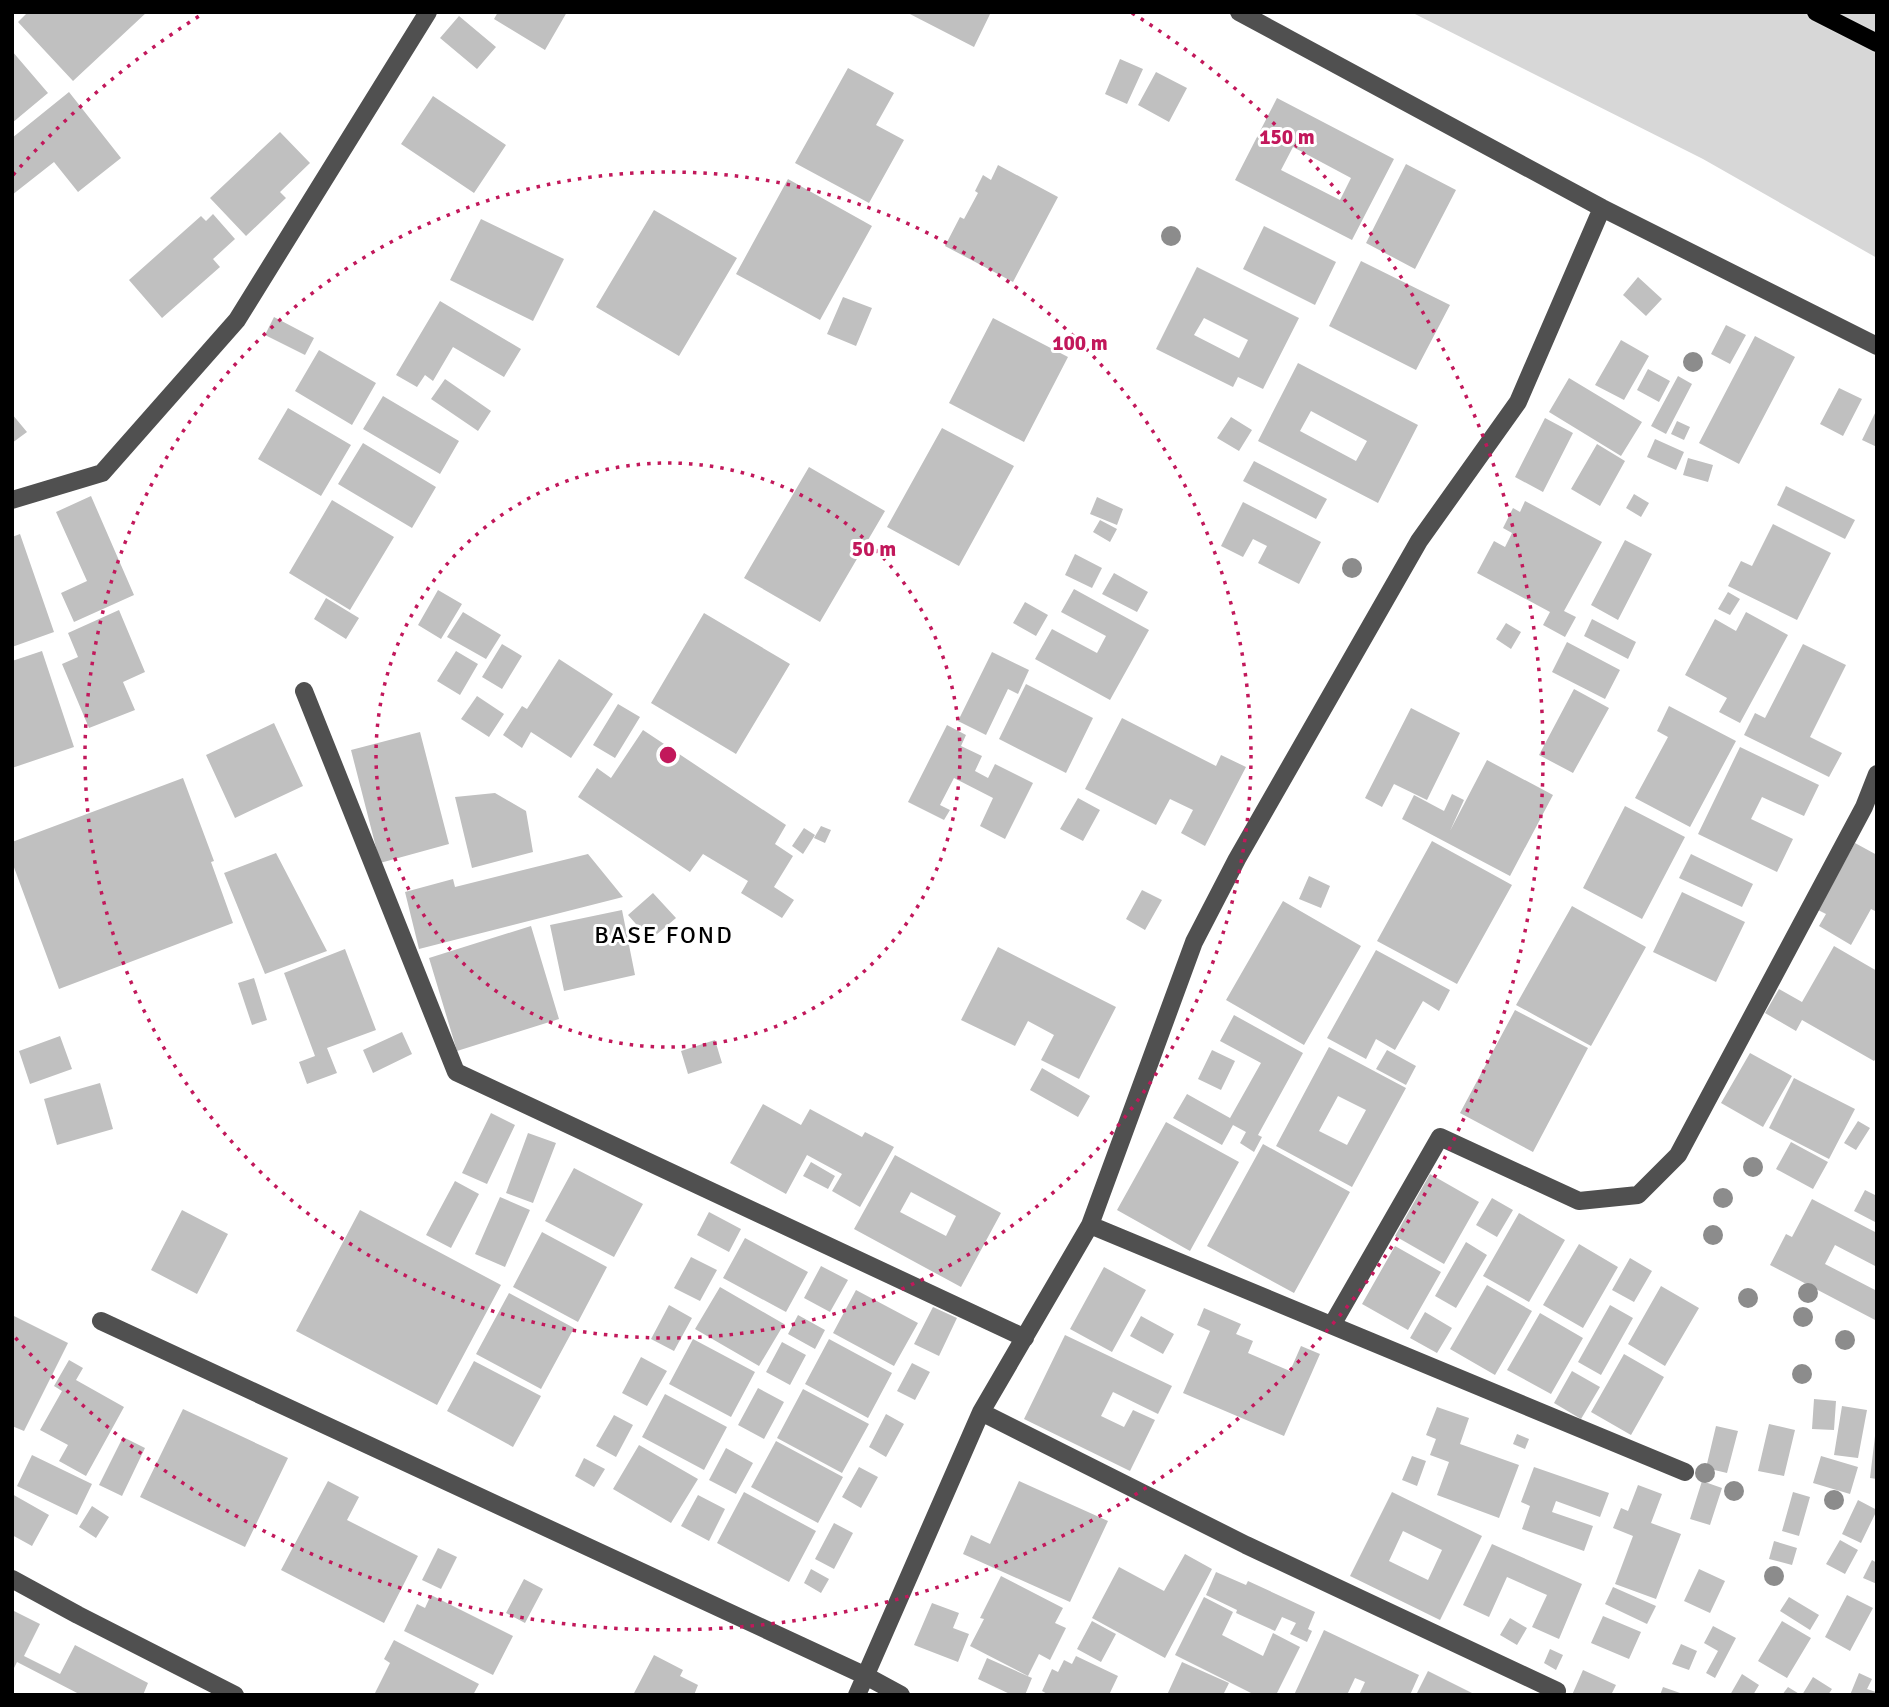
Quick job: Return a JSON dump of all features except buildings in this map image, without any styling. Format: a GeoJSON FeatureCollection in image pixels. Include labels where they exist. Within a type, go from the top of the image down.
{"type":"FeatureCollection","features":[{"type":"Feature","properties":{"kind":"main road"},"geometry":{"type":"LineString","coordinates":[[1816,12],[1877,43]]}},
{"type":"Feature","properties":{"kind":"street"},"geometry":{"type":"LineString","coordinates":[[12,500],[102,473],[237,320],[428,12]]}},
{"type":"Feature","properties":{"kind":"street"},"geometry":{"type":"LineString","coordinates":[[1240,12],[1602,208],[1877,346]]}},
{"type":"Feature","properties":{"kind":"street"},"geometry":{"type":"LineString","coordinates":[[857,1695],[981,1412],[1090,1225],[1194,942],[1237,859],[1419,541],[1518,402],[1602,208]]}},
{"type":"Feature","properties":{"kind":"street"},"geometry":{"type":"LineString","coordinates":[[304,691],[456,1072],[1025,1338]]}},
{"type":"Feature","properties":{"kind":"street"},"geometry":{"type":"LineString","coordinates":[[1332,1325],[1440,1136],[1579,1201],[1638,1195],[1678,1156],[1864,807],[1877,774]]}},
{"type":"Feature","properties":{"kind":"street"},"geometry":{"type":"LineString","coordinates":[[1090,1225],[1685,1472]]}},
{"type":"Feature","properties":{"kind":"street"},"geometry":{"type":"LineString","coordinates":[[102,1321],[866,1676],[901,1695]]}},
{"type":"Feature","properties":{"kind":"street"},"geometry":{"type":"LineString","coordinates":[[981,1412],[1246,1545],[1557,1691]]}},
{"type":"Feature","properties":{"kind":"street"},"geometry":{"type":"LineString","coordinates":[[12,1579],[235,1695]]}},
{"type":"Feature","properties":{"kind":"shaded area"},"geometry":{"type":"Polygon","coordinates":[[[1411,12],[1877,12],[1877,258],[1703,159],[1411,12]]]}},
{"type":"Feature","properties":{"kind":"district","name":"BASE FOND"},"geometry":{"type":"Point","coordinates":[664,935]}}]}
